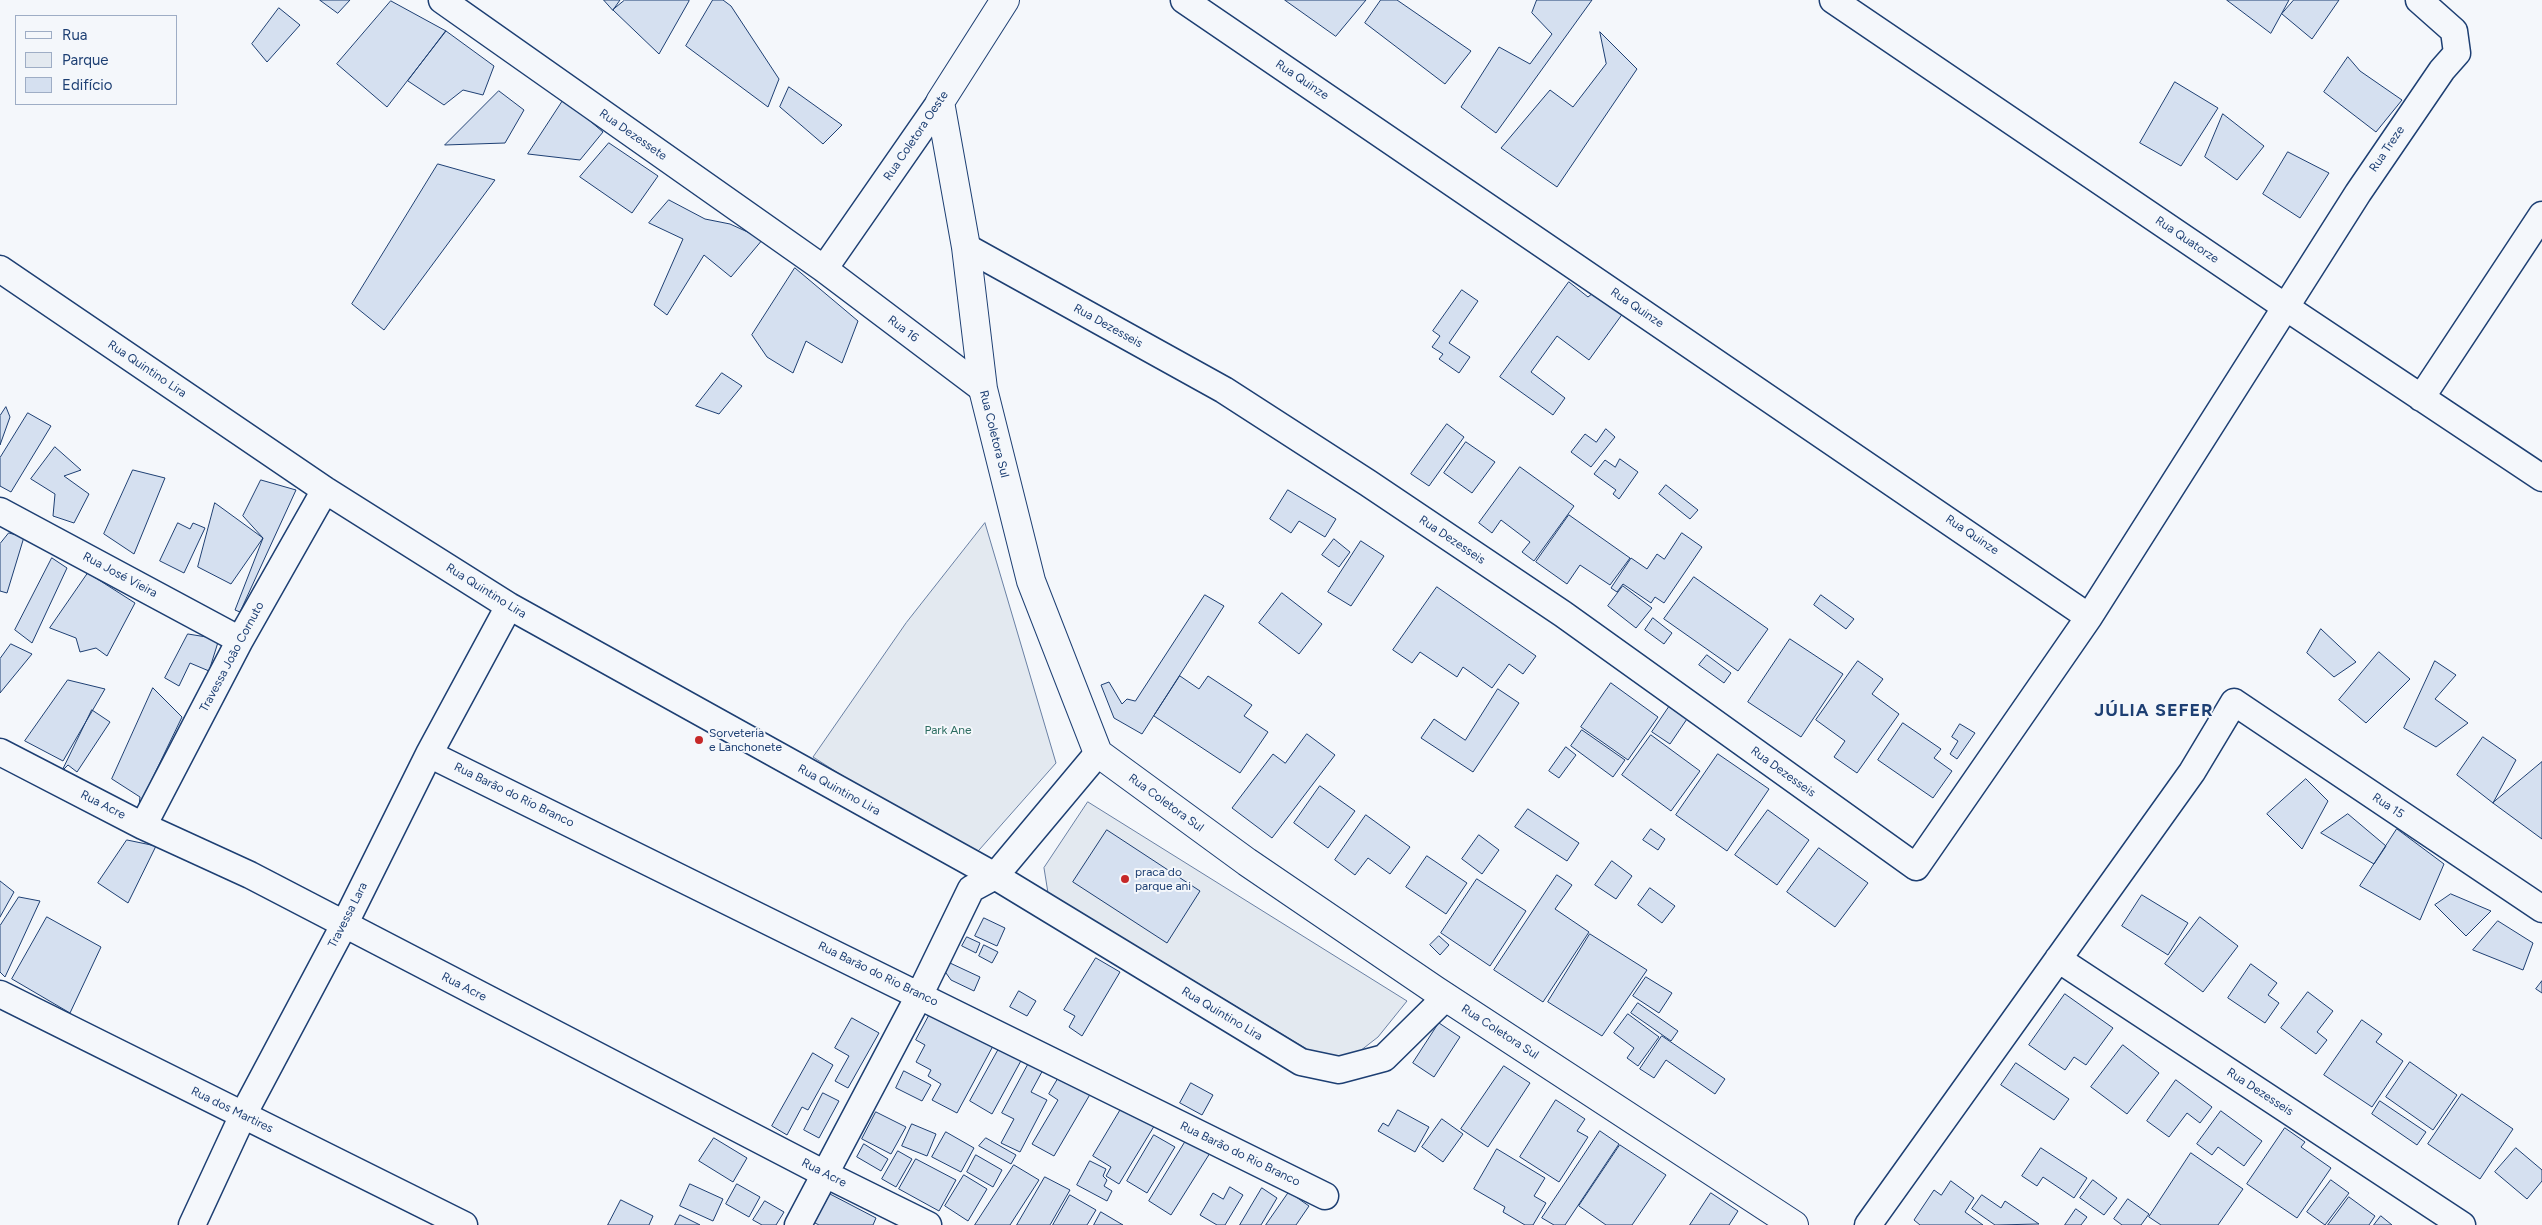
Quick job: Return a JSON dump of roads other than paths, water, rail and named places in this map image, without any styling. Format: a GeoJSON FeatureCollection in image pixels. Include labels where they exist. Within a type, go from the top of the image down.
{"type":"FeatureCollection","features":[{"type":"Feature","properties":{"kind":"street","name":"Rua Dezessete"},"geometry":{"type":"LineString","coordinates":[[442,0],[824,269]]}},
{"type":"Feature","properties":{"kind":"street","name":"Rua Coletora Oeste"},"geometry":{"type":"LineString","coordinates":[[824,269],[940,102],[1005,0]]}},
{"type":"Feature","properties":{"kind":"street","name":"Rua Quinze"},"geometry":{"type":"LineString","coordinates":[[1184,0],[2089,617]]}},
{"type":"Feature","properties":{"kind":"street","name":"Rua Quatorze"},"geometry":{"type":"LineString","coordinates":[[1833,0],[2420,398],[2542,478]]}},
{"type":"Feature","properties":{"kind":"street","name":"Rua Treze"},"geometry":{"type":"LineString","coordinates":[[2287,308],[2358,193],[2442,70],[2458,53],[2454,31],[2419,0]]}},
{"type":"Feature","properties":{"kind":"street","name":"Rua Coletora Sul"},"geometry":{"type":"LineString","coordinates":[[940,102],[966,247],[983,388],[1031,581],[1098,753],[1247,862],[1446,997],[1794,1225]]}},
{"type":"Feature","properties":{"kind":"street"},"geometry":{"type":"LineString","coordinates":[[2420,398],[2542,215]]}},
{"type":"Feature","properties":{"kind":"street","name":"Rua Dezesseis"},"geometry":{"type":"LineString","coordinates":[[966,247],[1224,390],[1368,483],[1563,614],[1916,867],[2089,617]]}},
{"type":"Feature","properties":{"kind":"street","name":"Rua Quintino Lira"},"geometry":{"type":"LineString","coordinates":[[0,269],[326,490],[509,606],[995,876],[1301,1062],[1339,1070],[1384,1058],[1446,997]]}},
{"type":"Feature","properties":{"kind":"street","name":"Rua 16"},"geometry":{"type":"LineString","coordinates":[[824,269],[983,388]]}},
{"type":"Feature","properties":{"kind":"street"},"geometry":{"type":"LineString","coordinates":[[2089,617],[2287,308]]}},
{"type":"Feature","properties":{"kind":"street","name":"Travessa João Cornuto"},"geometry":{"type":"LineString","coordinates":[[143,826],[240,640],[326,490]]}},
{"type":"Feature","properties":{"kind":"street","name":"Rua José Vieira"},"geometry":{"type":"LineString","coordinates":[[0,511],[240,640]]}},
{"type":"Feature","properties":{"kind":"street","name":"Travessa Lara"},"geometry":{"type":"LineString","coordinates":[[192,1225],[243,1115],[344,925],[429,754],[509,606]]}},
{"type":"Feature","properties":{"kind":"street","name":"Rua 15"},"geometry":{"type":"LineString","coordinates":[[2058,959],[2192,772],[2234,702],[2542,909]]}},
{"type":"Feature","properties":{"kind":"street","name":"Rua Acre"},"geometry":{"type":"LineString","coordinates":[[0,752],[143,826],[250,875],[825,1174],[928,1225]]}},
{"type":"Feature","properties":{"kind":"street"},"geometry":{"type":"LineString","coordinates":[[798,1225],[920,994],[971,889],[995,876],[1098,753]]}},
{"type":"Feature","properties":{"kind":"street","name":"Rua Barão do Rio Branco"},"geometry":{"type":"LineString","coordinates":[[429,754],[920,994],[1325,1196]]}},
{"type":"Feature","properties":{"kind":"street"},"geometry":{"type":"LineString","coordinates":[[1868,1225],[2058,959]]}},
{"type":"Feature","properties":{"kind":"street","name":"Rua Dezesseis"},"geometry":{"type":"LineString","coordinates":[[2058,959],[2462,1225]]}},
{"type":"Feature","properties":{"kind":"street","name":"Rua dos Martires"},"geometry":{"type":"LineString","coordinates":[[0,994],[464,1225]]}},
{"type":"Feature","properties":{"kind":"place","name":"Sorveteria e Lanchonete"},"geometry":{"type":"Point","coordinates":[699,740]}},
{"type":"Feature","properties":{"kind":"place","name":"praca do parque ani"},"geometry":{"type":"Point","coordinates":[1125,879]}},
{"type":"Feature","properties":{"kind":"district","name":"JÚLIA SEFER"},"geometry":{"type":"Point","coordinates":[2154,711]}},
{"type":"Feature","properties":{"kind":"park label","name":"Park Ane"},"geometry":{"type":"Point","coordinates":[948,730]}}]}
